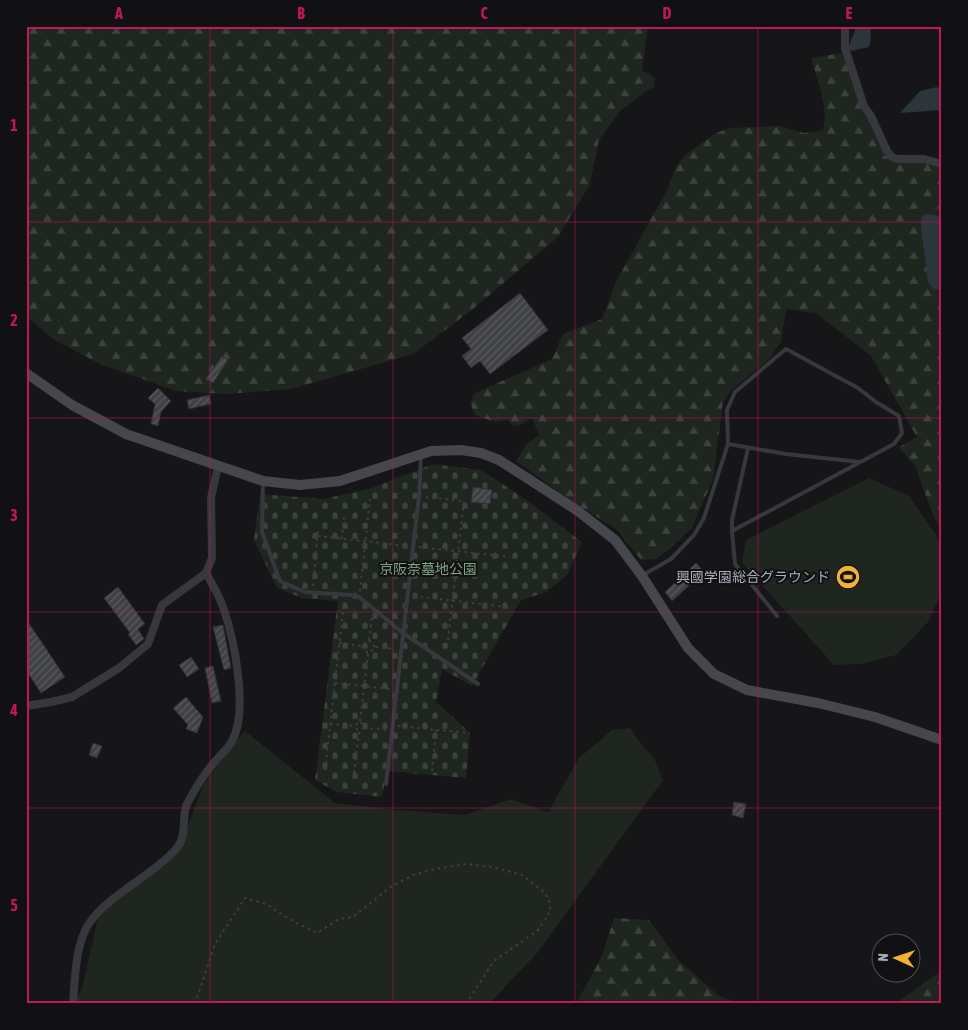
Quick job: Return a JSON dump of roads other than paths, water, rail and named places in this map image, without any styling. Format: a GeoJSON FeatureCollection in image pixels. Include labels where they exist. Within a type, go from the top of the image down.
{"type":"FeatureCollection","features":[{"type":"Feature","properties":{"kind":"street"},"geometry":{"type":"LineString","coordinates":[[845,26],[845,48],[864,106],[892,157],[897,159],[924,159],[942,164]]}},
{"type":"Feature","properties":{"kind":"street"},"geometry":{"type":"LineString","coordinates":[[26,373],[72,405],[126,434],[263,481],[300,485],[340,481],[432,451],[461,450],[480,453],[499,460],[578,511],[615,540],[642,576],[688,648],[714,674],[747,690],[818,703],[876,717],[942,740]]}},
{"type":"Feature","properties":{"kind":"street"},"geometry":{"type":"LineString","coordinates":[[26,706],[72,696],[119,668],[148,644],[162,605],[206,573],[212,558],[211,498],[218,466]]}},
{"type":"Feature","properties":{"kind":"street"},"geometry":{"type":"LineString","coordinates":[[73,1004],[76,963],[84,932],[95,916],[110,902],[167,860],[179,846],[185,830],[186,805],[212,765],[232,741],[238,725],[241,702],[237,664],[223,606],[206,573]]}},
{"type":"Feature","properties":{"kind":"lane"},"geometry":{"type":"LineString","coordinates":[[642,576],[671,560],[694,534],[704,518],[728,444],[728,410],[735,392],[786,349],[858,388],[899,416],[902,432],[894,444],[732,531]]}},
{"type":"Feature","properties":{"kind":"lane"},"geometry":{"type":"LineString","coordinates":[[728,444],[786,454],[860,462]]}},
{"type":"Feature","properties":{"kind":"lane"},"geometry":{"type":"LineString","coordinates":[[748,448],[732,520],[735,564],[777,616]]}},
{"type":"Feature","properties":{"kind":"lane"},"geometry":{"type":"LineString","coordinates":[[386,784],[421,454]]}},
{"type":"Feature","properties":{"kind":"lane"},"geometry":{"type":"LineString","coordinates":[[263,481],[262,532],[280,581],[304,592],[359,597],[403,633],[478,684]]}},
{"type":"Feature","properties":{"kind":"place","name":"興國学園総合グラウンド"},"geometry":{"type":"Point","coordinates":[848,577]}},
{"type":"Feature","properties":{"kind":"park label","name":"京阪奈墓地公園"},"geometry":{"type":"Point","coordinates":[428,569]}}]}
